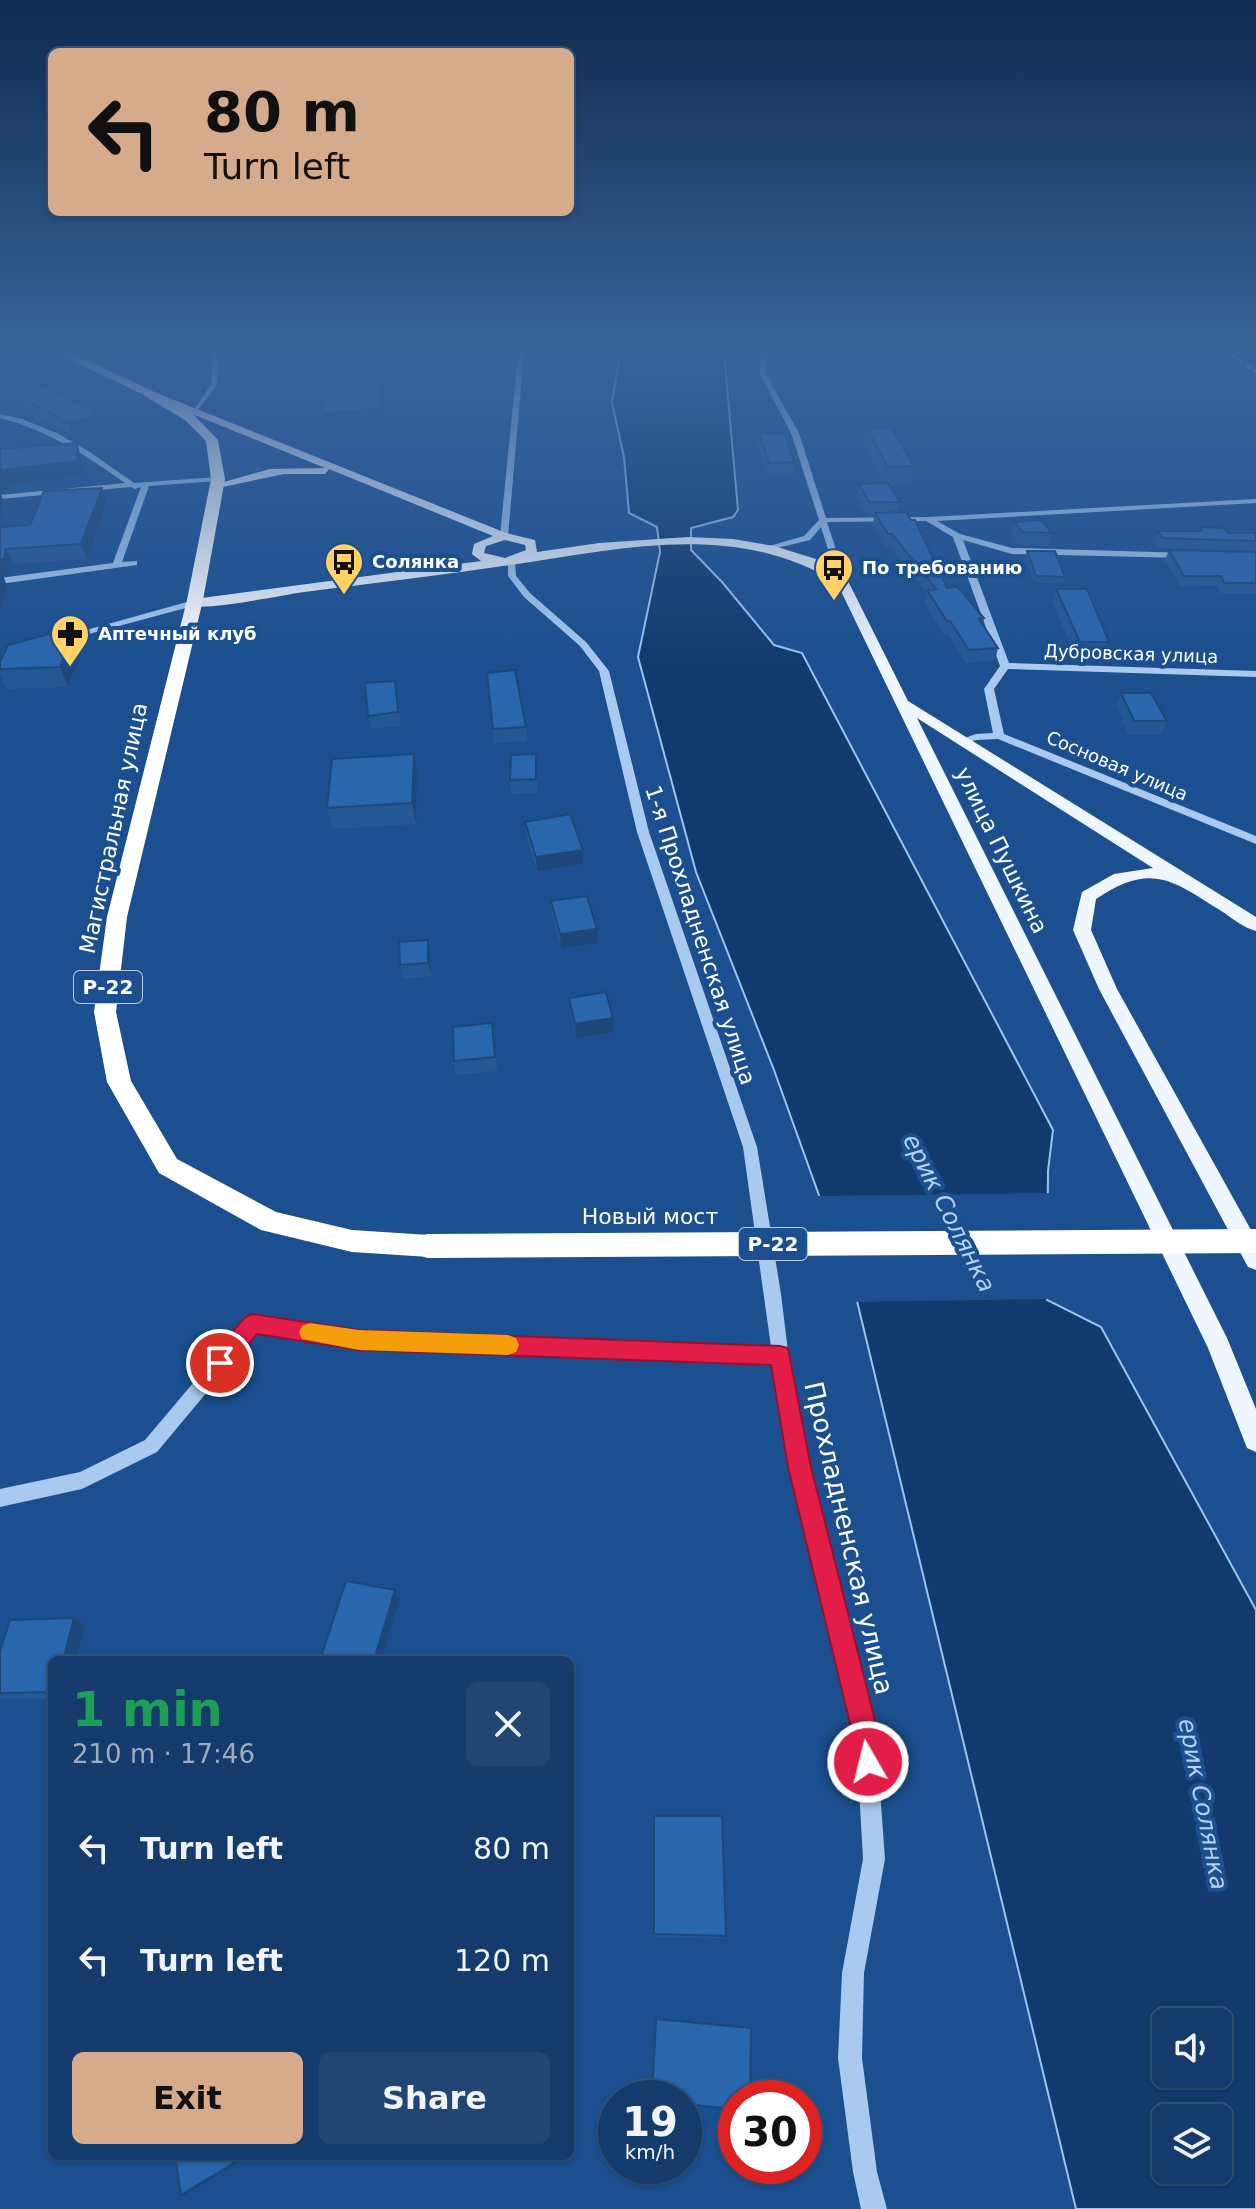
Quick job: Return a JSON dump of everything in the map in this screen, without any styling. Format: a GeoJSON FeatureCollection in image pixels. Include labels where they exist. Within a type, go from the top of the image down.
{"type":"FeatureCollection","features":[{"type":"Feature","properties":{"kind":"highway","name":"Магистральная улица"},"geometry":{"type":"LineString","coordinates":[[214,456],[218,483],[194,603],[117,917],[105,1012],[119,1082],[168,1166],[270,1222],[352,1241],[429,1246]]}},
{"type":"Feature","properties":{"kind":"highway","name":"Новый мост"},"geometry":{"type":"LineString","coordinates":[[429,1246],[1256,1241]]}},
{"type":"Feature","properties":{"kind":"main road"},"geometry":{"type":"LineString","coordinates":[[305,456],[504,536],[608,544],[741,543],[801,556],[827,568],[842,581]]}},
{"type":"Feature","properties":{"kind":"main road"},"geometry":{"type":"LineString","coordinates":[[218,483],[290,469],[336,473],[364,481]]}},
{"type":"Feature","properties":{"kind":"main road"},"geometry":{"type":"LineString","coordinates":[[504,536],[490,538],[478,547],[481,557],[511,560],[533,547],[520,538]]}},
{"type":"Feature","properties":{"kind":"main road"},"geometry":{"type":"LineString","coordinates":[[194,603],[608,544]]}},
{"type":"Feature","properties":{"kind":"main road","name":"улица Пушкина"},"geometry":{"type":"LineString","coordinates":[[842,581],[1219,1346],[1256,1440]]}},
{"type":"Feature","properties":{"kind":"main road"},"geometry":{"type":"LineString","coordinates":[[904,704],[1256,925]]}},
{"type":"Feature","properties":{"kind":"main road"},"geometry":{"type":"LineString","coordinates":[[1175,875],[1138,871],[1111,880],[1088,896],[1082,930],[1108,989],[1256,1260]]}},
{"type":"Feature","properties":{"kind":"street"},"geometry":{"type":"LineString","coordinates":[[95,456],[140,486]]}},
{"type":"Feature","properties":{"kind":"street"},"geometry":{"type":"LineString","coordinates":[[504,536],[511,456]]}},
{"type":"Feature","properties":{"kind":"street"},"geometry":{"type":"LineString","coordinates":[[802,456],[842,581]]}},
{"type":"Feature","properties":{"kind":"street"},"geometry":{"type":"LineString","coordinates":[[0,497],[47,491],[218,483]]}},
{"type":"Feature","properties":{"kind":"street"},"geometry":{"type":"LineString","coordinates":[[116,566],[140,486]]}},
{"type":"Feature","properties":{"kind":"street"},"geometry":{"type":"LineString","coordinates":[[772,548],[807,538],[823,520],[929,519],[1256,501]]}},
{"type":"Feature","properties":{"kind":"street"},"geometry":{"type":"LineString","coordinates":[[929,519],[957,536],[1012,551],[1195,555]]}},
{"type":"Feature","properties":{"kind":"street"},"geometry":{"type":"LineString","coordinates":[[957,536],[1005,666],[989,689],[999,736],[976,737],[963,742]]}},
{"type":"Feature","properties":{"kind":"street","name":"1-я Прохладненская улица"},"geometry":{"type":"LineString","coordinates":[[511,560],[512,576],[527,595],[583,644],[604,671],[643,832],[750,1147],[780,1355]]}},
{"type":"Feature","properties":{"kind":"street"},"geometry":{"type":"LineString","coordinates":[[0,581],[134,563]]}},
{"type":"Feature","properties":{"kind":"street"},"geometry":{"type":"LineString","coordinates":[[42,644],[194,603]]}},
{"type":"Feature","properties":{"kind":"street","name":"Дубровская улица"},"geometry":{"type":"LineString","coordinates":[[1005,666],[1256,674]]}},
{"type":"Feature","properties":{"kind":"street","name":"Сосновая улица"},"geometry":{"type":"LineString","coordinates":[[999,736],[1254,841]]}},
{"type":"Feature","properties":{"kind":"street"},"geometry":{"type":"LineString","coordinates":[[0,1498],[82,1480],[151,1446],[253,1324],[359,1340],[780,1355]]}},
{"type":"Feature","properties":{"kind":"street","name":"Прохладненская улица"},"geometry":{"type":"LineString","coordinates":[[780,1355],[800,1467],[866,1736],[874,1859],[853,1973],[850,2058],[865,2172],[874,2209]]}},
{"type":"Feature","properties":{"kind":"water","name":"ерик Солянка"},"geometry":{"type":"Polygon","coordinates":[[[624,456],[733,456],[738,510],[733,517],[691,528],[691,550],[774,645],[802,653],[1053,1130],[1048,1171],[1047,1300],[1101,1327],[1256,1610],[1256,2209],[1076,2209],[857,1301],[774,1070],[696,872],[638,657],[660,552],[657,527],[629,513],[624,456]]]}},
{"type":"Feature","properties":{"kind":"pier"},"geometry":{"type":"Polygon","coordinates":[[[1051,1193],[1051,1298],[1055,1299],[853,1302],[815,1196],[1051,1193]]]}},
{"type":"Feature","properties":{"kind":"building"},"geometry":{"type":"Polygon","coordinates":[[[0,456],[78,456],[78,461],[2,470],[0,477],[0,456]]]}},
{"type":"Feature","properties":{"kind":"building"},"geometry":{"type":"Polygon","coordinates":[[[767,456],[792,456],[794,462],[769,463],[767,456]]]}},
{"type":"Feature","properties":{"kind":"building"},"geometry":{"type":"Polygon","coordinates":[[[882,456],[908,456],[914,466],[888,467],[882,456]]]}},
{"type":"Feature","properties":{"kind":"building"},"geometry":{"type":"Polygon","coordinates":[[[888,483],[900,502],[869,502],[859,484],[888,483]]]}},
{"type":"Feature","properties":{"kind":"building"},"geometry":{"type":"Polygon","coordinates":[[[102,488],[81,544],[6,549],[4,559],[0,560],[0,527],[30,525],[44,491],[102,488]]]}},
{"type":"Feature","properties":{"kind":"building"},"geometry":{"type":"Polygon","coordinates":[[[906,512],[911,520],[915,520],[947,588],[958,587],[984,618],[979,619],[998,648],[969,650],[927,590],[936,589],[892,534],[888,534],[875,513],[906,512]]]}},
{"type":"Feature","properties":{"kind":"building"},"geometry":{"type":"Polygon","coordinates":[[[1041,520],[1052,533],[1023,532],[1014,522],[1041,520]]]}},
{"type":"Feature","properties":{"kind":"building"},"geometry":{"type":"Polygon","coordinates":[[[1200,527],[1224,528],[1228,533],[1256,533],[1256,541],[1162,538],[1158,531],[1202,531],[1200,527]]]}},
{"type":"Feature","properties":{"kind":"building"},"geometry":{"type":"Polygon","coordinates":[[[1169,550],[1256,552],[1256,583],[1224,583],[1221,576],[1184,576],[1169,550]]]}},
{"type":"Feature","properties":{"kind":"building"},"geometry":{"type":"Polygon","coordinates":[[[1027,551],[1055,551],[1065,577],[1036,576],[1027,551]]]}},
{"type":"Feature","properties":{"kind":"building"},"geometry":{"type":"Polygon","coordinates":[[[1056,589],[1087,589],[1109,642],[1080,642],[1056,589]]]}},
{"type":"Feature","properties":{"kind":"building"},"geometry":{"type":"Polygon","coordinates":[[[75,627],[60,667],[0,669],[8,645],[75,627]]]}},
{"type":"Feature","properties":{"kind":"building"},"geometry":{"type":"Polygon","coordinates":[[[515,670],[526,727],[493,729],[487,673],[515,670]]]}},
{"type":"Feature","properties":{"kind":"building"},"geometry":{"type":"Polygon","coordinates":[[[395,681],[398,712],[368,716],[365,683],[395,681]]]}},
{"type":"Feature","properties":{"kind":"building"},"geometry":{"type":"Polygon","coordinates":[[[1121,693],[1151,693],[1167,721],[1134,721],[1121,693]]]}},
{"type":"Feature","properties":{"kind":"building"},"geometry":{"type":"Polygon","coordinates":[[[414,754],[412,803],[327,808],[332,759],[414,754]]]}},
{"type":"Feature","properties":{"kind":"building"},"geometry":{"type":"Polygon","coordinates":[[[536,754],[536,779],[510,780],[511,755],[536,754]]]}},
{"type":"Feature","properties":{"kind":"building"},"geometry":{"type":"Polygon","coordinates":[[[570,814],[583,850],[536,857],[525,822],[570,814]]]}},
{"type":"Feature","properties":{"kind":"building"},"geometry":{"type":"Polygon","coordinates":[[[587,896],[597,929],[560,934],[551,901],[587,896]]]}},
{"type":"Feature","properties":{"kind":"building"},"geometry":{"type":"Polygon","coordinates":[[[428,940],[428,963],[400,965],[399,942],[428,940]]]}},
{"type":"Feature","properties":{"kind":"building"},"geometry":{"type":"Polygon","coordinates":[[[606,992],[613,1018],[575,1024],[569,998],[606,992]]]}},
{"type":"Feature","properties":{"kind":"building"},"geometry":{"type":"Polygon","coordinates":[[[492,1023],[495,1057],[454,1061],[453,1027],[492,1023]]]}},
{"type":"Feature","properties":{"kind":"building"},"geometry":{"type":"Polygon","coordinates":[[[346,1581],[395,1590],[375,1656],[321,1656],[346,1581]]]}},
{"type":"Feature","properties":{"kind":"building"},"geometry":{"type":"Polygon","coordinates":[[[74,1618],[64,1656],[48,1656],[48,1692],[0,1693],[0,1651],[10,1620],[74,1618]]]}},
{"type":"Feature","properties":{"kind":"building"},"geometry":{"type":"Polygon","coordinates":[[[654,1816],[722,1816],[726,1936],[654,1934],[654,1816]]]}},
{"type":"Feature","properties":{"kind":"building"},"geometry":{"type":"Polygon","coordinates":[[[656,2019],[751,2028],[750,2080],[718,2080],[718,2107],[702,2106],[702,2080],[653,2080],[656,2019]]]}},
{"type":"Feature","properties":{"kind":"building"},"geometry":{"type":"Polygon","coordinates":[[[176,2160],[238,2160],[181,2195],[176,2160]]]}},
{"type":"Feature","properties":{"kind":"slow traffic"},"geometry":{"type":"LineString","coordinates":[[310,1332],[359,1340],[508,1345]]}},
{"type":"Feature","properties":{"kind":"place","name":"Солянка"},"geometry":{"type":"Point","coordinates":[344,596]}},
{"type":"Feature","properties":{"kind":"place","name":"По требованию"},"geometry":{"type":"Point","coordinates":[834,602]}},
{"type":"Feature","properties":{"kind":"place","name":"Аптечный клуб"},"geometry":{"type":"Point","coordinates":[70,668]}},
{"type":"Feature","properties":{"kind":"route"},"geometry":{"type":"LineString","coordinates":[[220,1363],[253,1324],[359,1340],[780,1355],[800,1467],[866,1736],[868,1762]]}}]}
